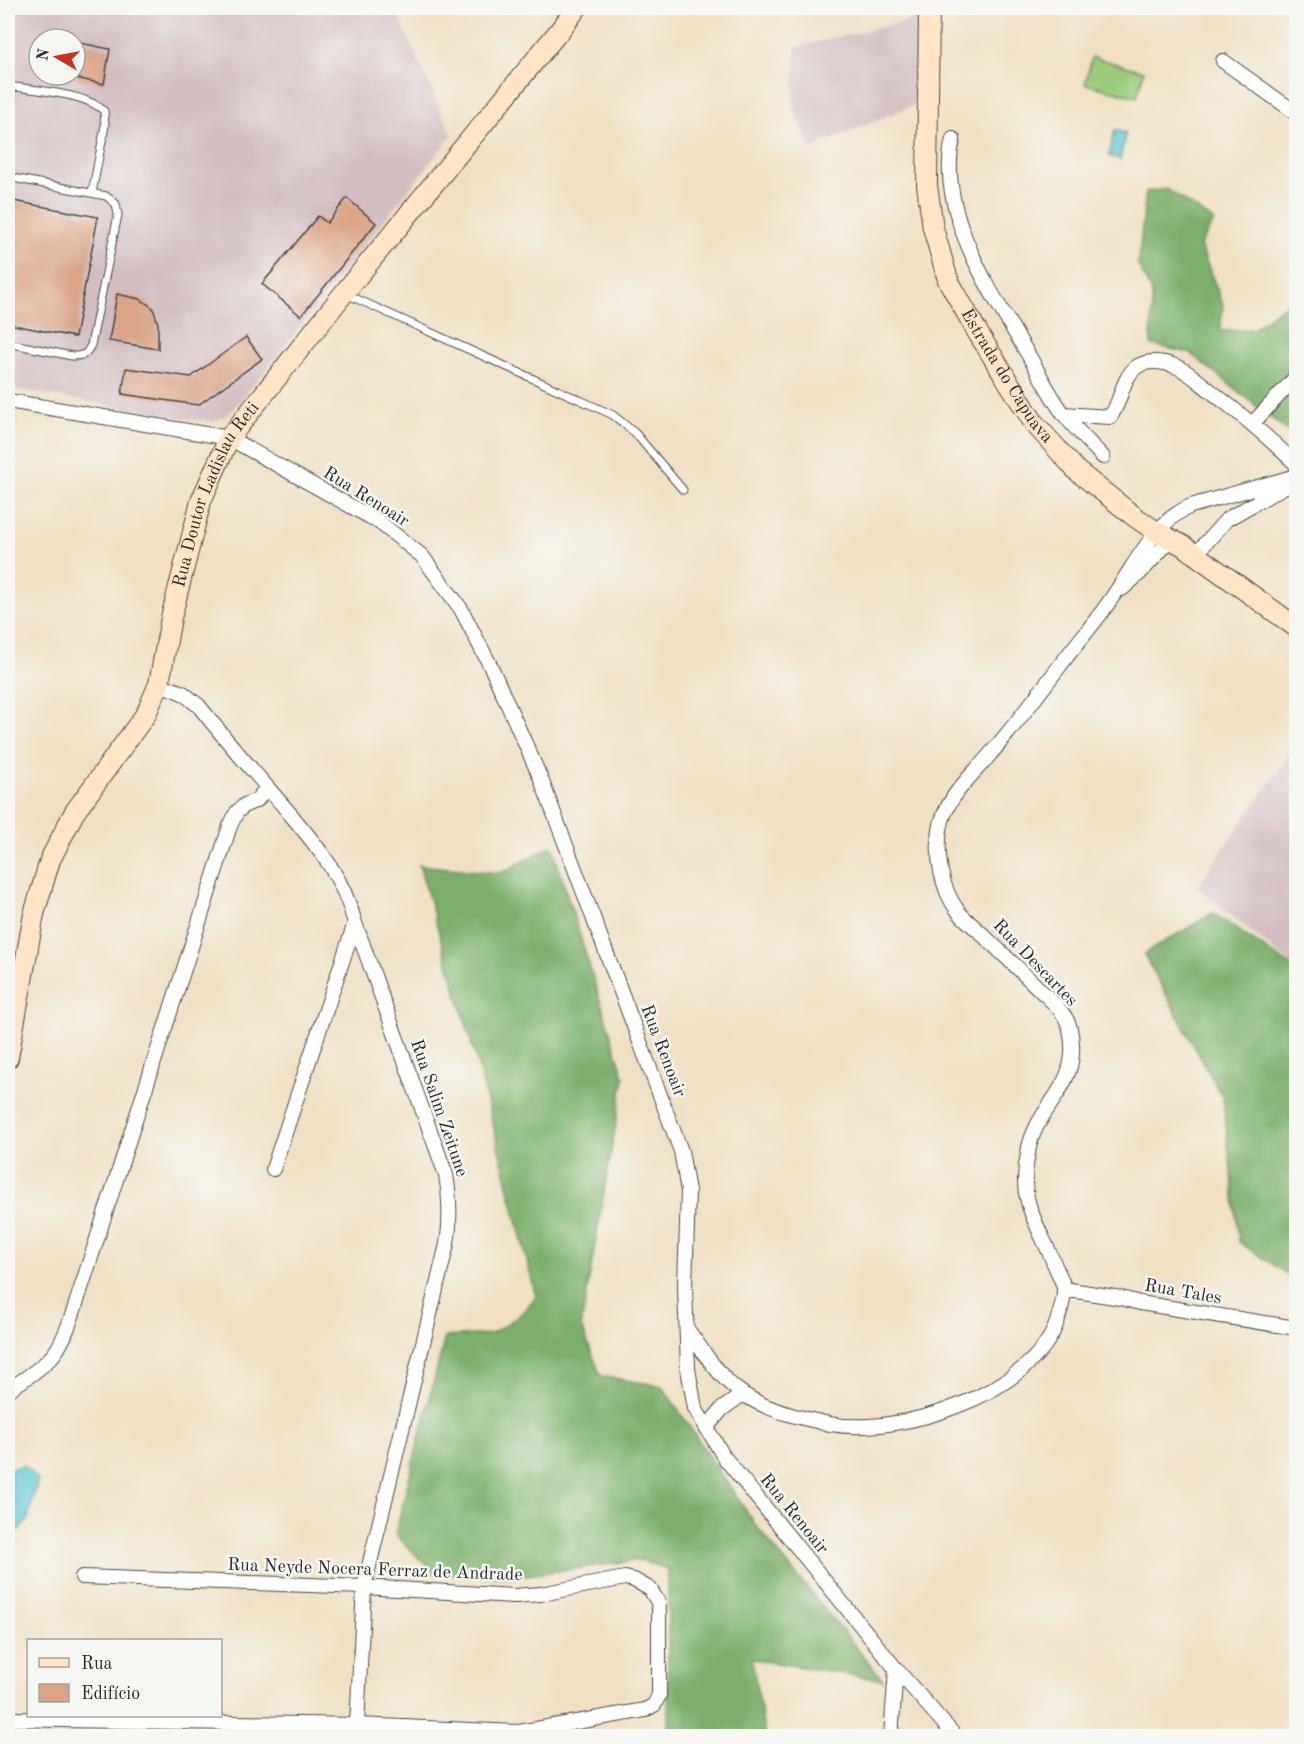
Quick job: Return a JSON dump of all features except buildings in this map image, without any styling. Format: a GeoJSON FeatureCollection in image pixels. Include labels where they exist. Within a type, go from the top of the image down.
{"type":"FeatureCollection","features":[{"type":"Feature","properties":{"kind":"street","name":"Rua Doutor Ladislau Reti"},"geometry":{"type":"LineString","coordinates":[[8,1058],[34,914],[50,860],[74,813],[146,714],[159,684],[171,618],[194,525],[210,477],[229,438],[344,293],[577,8]]}},
{"type":"Feature","properties":{"kind":"street","name":"Estrada do Capuava"},"geometry":{"type":"LineString","coordinates":[[929,8],[927,185],[933,228],[948,280],[978,333],[1034,423],[1077,471],[1136,518],[1196,554],[1296,627]]}},
{"type":"Feature","properties":{"kind":"street"},"geometry":{"type":"LineString","coordinates":[[1223,61],[1296,113]]}},
{"type":"Feature","properties":{"kind":"street"},"geometry":{"type":"LineString","coordinates":[[953,139],[950,151],[951,183],[969,249],[986,283],[1063,414],[1103,457]]}},
{"type":"Feature","properties":{"kind":"street"},"geometry":{"type":"LineString","coordinates":[[1063,414],[1110,417],[1116,409],[1125,383],[1135,368],[1149,361],[1182,369],[1253,423],[1296,464]]}},
{"type":"Feature","properties":{"kind":"street"},"geometry":{"type":"LineString","coordinates":[[1253,423],[1296,376]]}},
{"type":"Feature","properties":{"kind":"street","name":"Rua Renoair"},"geometry":{"type":"LineString","coordinates":[[8,401],[229,438],[379,522],[422,556],[461,609],[491,667],[541,778],[681,1151],[687,1191],[685,1287],[688,1369],[695,1408],[724,1457],[955,1737]]}},
{"type":"Feature","properties":{"kind":"street","name":"Rua Descartes"},"geometry":{"type":"LineString","coordinates":[[1064,1289],[1033,1215],[1025,1183],[1028,1147],[1043,1115],[1063,1086],[1074,1054],[1070,1024],[1051,1000],[957,910],[945,883],[938,857],[940,825],[954,795],[999,744],[1113,596],[1140,573],[1178,512],[1191,506],[1296,478]]}},
{"type":"Feature","properties":{"kind":"street"},"geometry":{"type":"LineString","coordinates":[[1196,554],[1227,519],[1296,478]]}},
{"type":"Feature","properties":{"kind":"street","name":"Rua Salim Zeitune"},"geometry":{"type":"LineString","coordinates":[[159,684],[183,693],[199,706],[314,841],[332,867],[349,901],[446,1175],[450,1207],[447,1244],[364,1587],[357,1725]]}},
{"type":"Feature","properties":{"kind":"street"},"geometry":{"type":"LineString","coordinates":[[8,1390],[28,1377],[55,1353],[63,1339],[230,826],[237,812],[257,800],[267,787]]}},
{"type":"Feature","properties":{"kind":"street"},"geometry":{"type":"LineString","coordinates":[[273,1168],[355,922]]}},
{"type":"Feature","properties":{"kind":"street"},"geometry":{"type":"LineString","coordinates":[[687,1329],[714,1367],[743,1394],[800,1418],[836,1425],[872,1426],[918,1420],[950,1409],[988,1392],[1024,1368],[1041,1350],[1054,1330],[1061,1310],[1064,1289]]}},
{"type":"Feature","properties":{"kind":"street","name":"Rua Tales"},"geometry":{"type":"LineString","coordinates":[[1064,1289],[1296,1329]]}},
{"type":"Feature","properties":{"kind":"street"},"geometry":{"type":"LineString","coordinates":[[706,1428],[722,1409],[743,1394]]}},
{"type":"Feature","properties":{"kind":"street","name":"Rua Neyde Nocera Ferraz de Andrade"},"geometry":{"type":"LineString","coordinates":[[82,1576],[364,1587],[514,1596],[542,1594],[616,1579],[634,1580],[650,1589],[658,1602],[659,1695],[654,1705],[645,1710],[519,1732],[357,1725]]}},
{"type":"Feature","properties":{"kind":"street"},"geometry":{"type":"LineString","coordinates":[[891,1737],[896,1668]]}},
{"type":"Feature","properties":{"kind":"street"},"geometry":{"type":"LineString","coordinates":[[8,1719],[357,1725]]}},
{"type":"Feature","properties":{"kind":"lane"},"geometry":{"type":"LineString","coordinates":[[8,86],[71,97],[94,104],[104,111],[105,126],[92,193]]}},
{"type":"Feature","properties":{"kind":"lane"},"geometry":{"type":"LineString","coordinates":[[8,177],[106,196],[116,204],[118,215],[91,345],[87,354],[72,356],[8,343]]}},
{"type":"Feature","properties":{"kind":"lane"},"geometry":{"type":"LineString","coordinates":[[344,293],[613,416],[635,433],[683,490]]}},
{"type":"Feature","properties":{"kind":"shaded area"},"geometry":{"type":"Polygon","coordinates":[[[8,8],[395,8],[452,135],[229,414],[213,422],[8,388],[8,8]]]}},
{"type":"Feature","properties":{"kind":"shaded area"},"geometry":{"type":"Polygon","coordinates":[[[919,18],[916,104],[811,148],[793,108],[796,47],[919,18]]]}},
{"type":"Feature","properties":{"kind":"shaded area"},"geometry":{"type":"Polygon","coordinates":[[[8,417],[18,418],[8,463],[8,417]]]}},
{"type":"Feature","properties":{"kind":"shaded area"},"geometry":{"type":"Polygon","coordinates":[[[1296,745],[1296,969],[1197,887],[1296,745]]]}},
{"type":"Feature","properties":{"kind":"green space"},"geometry":{"type":"Polygon","coordinates":[[[1092,57],[1144,71],[1137,97],[1085,84],[1092,57]]]}},
{"type":"Feature","properties":{"kind":"green space"},"geometry":{"type":"Polygon","coordinates":[[[1167,189],[1214,221],[1200,245],[1223,305],[1220,331],[1253,329],[1296,297],[1296,438],[1190,353],[1151,345],[1152,293],[1138,265],[1146,192],[1167,189]]]}},
{"type":"Feature","properties":{"kind":"green space"},"geometry":{"type":"Polygon","coordinates":[[[552,846],[624,1077],[581,1326],[601,1376],[662,1386],[757,1527],[883,1680],[752,1659],[765,1736],[668,1736],[668,1569],[640,1560],[512,1577],[435,1574],[395,1534],[445,1337],[491,1334],[519,1316],[536,1297],[478,1065],[419,865],[501,873],[552,846]]]}},
{"type":"Feature","properties":{"kind":"green space"},"geometry":{"type":"Polygon","coordinates":[[[1213,913],[1296,970],[1296,1280],[1239,1242],[1223,1099],[1144,954],[1213,913]]]}},
{"type":"Feature","properties":{"kind":"water"},"geometry":{"type":"Polygon","coordinates":[[[1115,130],[1126,133],[1120,159],[1109,156],[1115,130]]]}},
{"type":"Feature","properties":{"kind":"water"},"geometry":{"type":"Polygon","coordinates":[[[23,1465],[38,1480],[27,1522],[8,1539],[8,1470],[23,1465]]]}}]}
